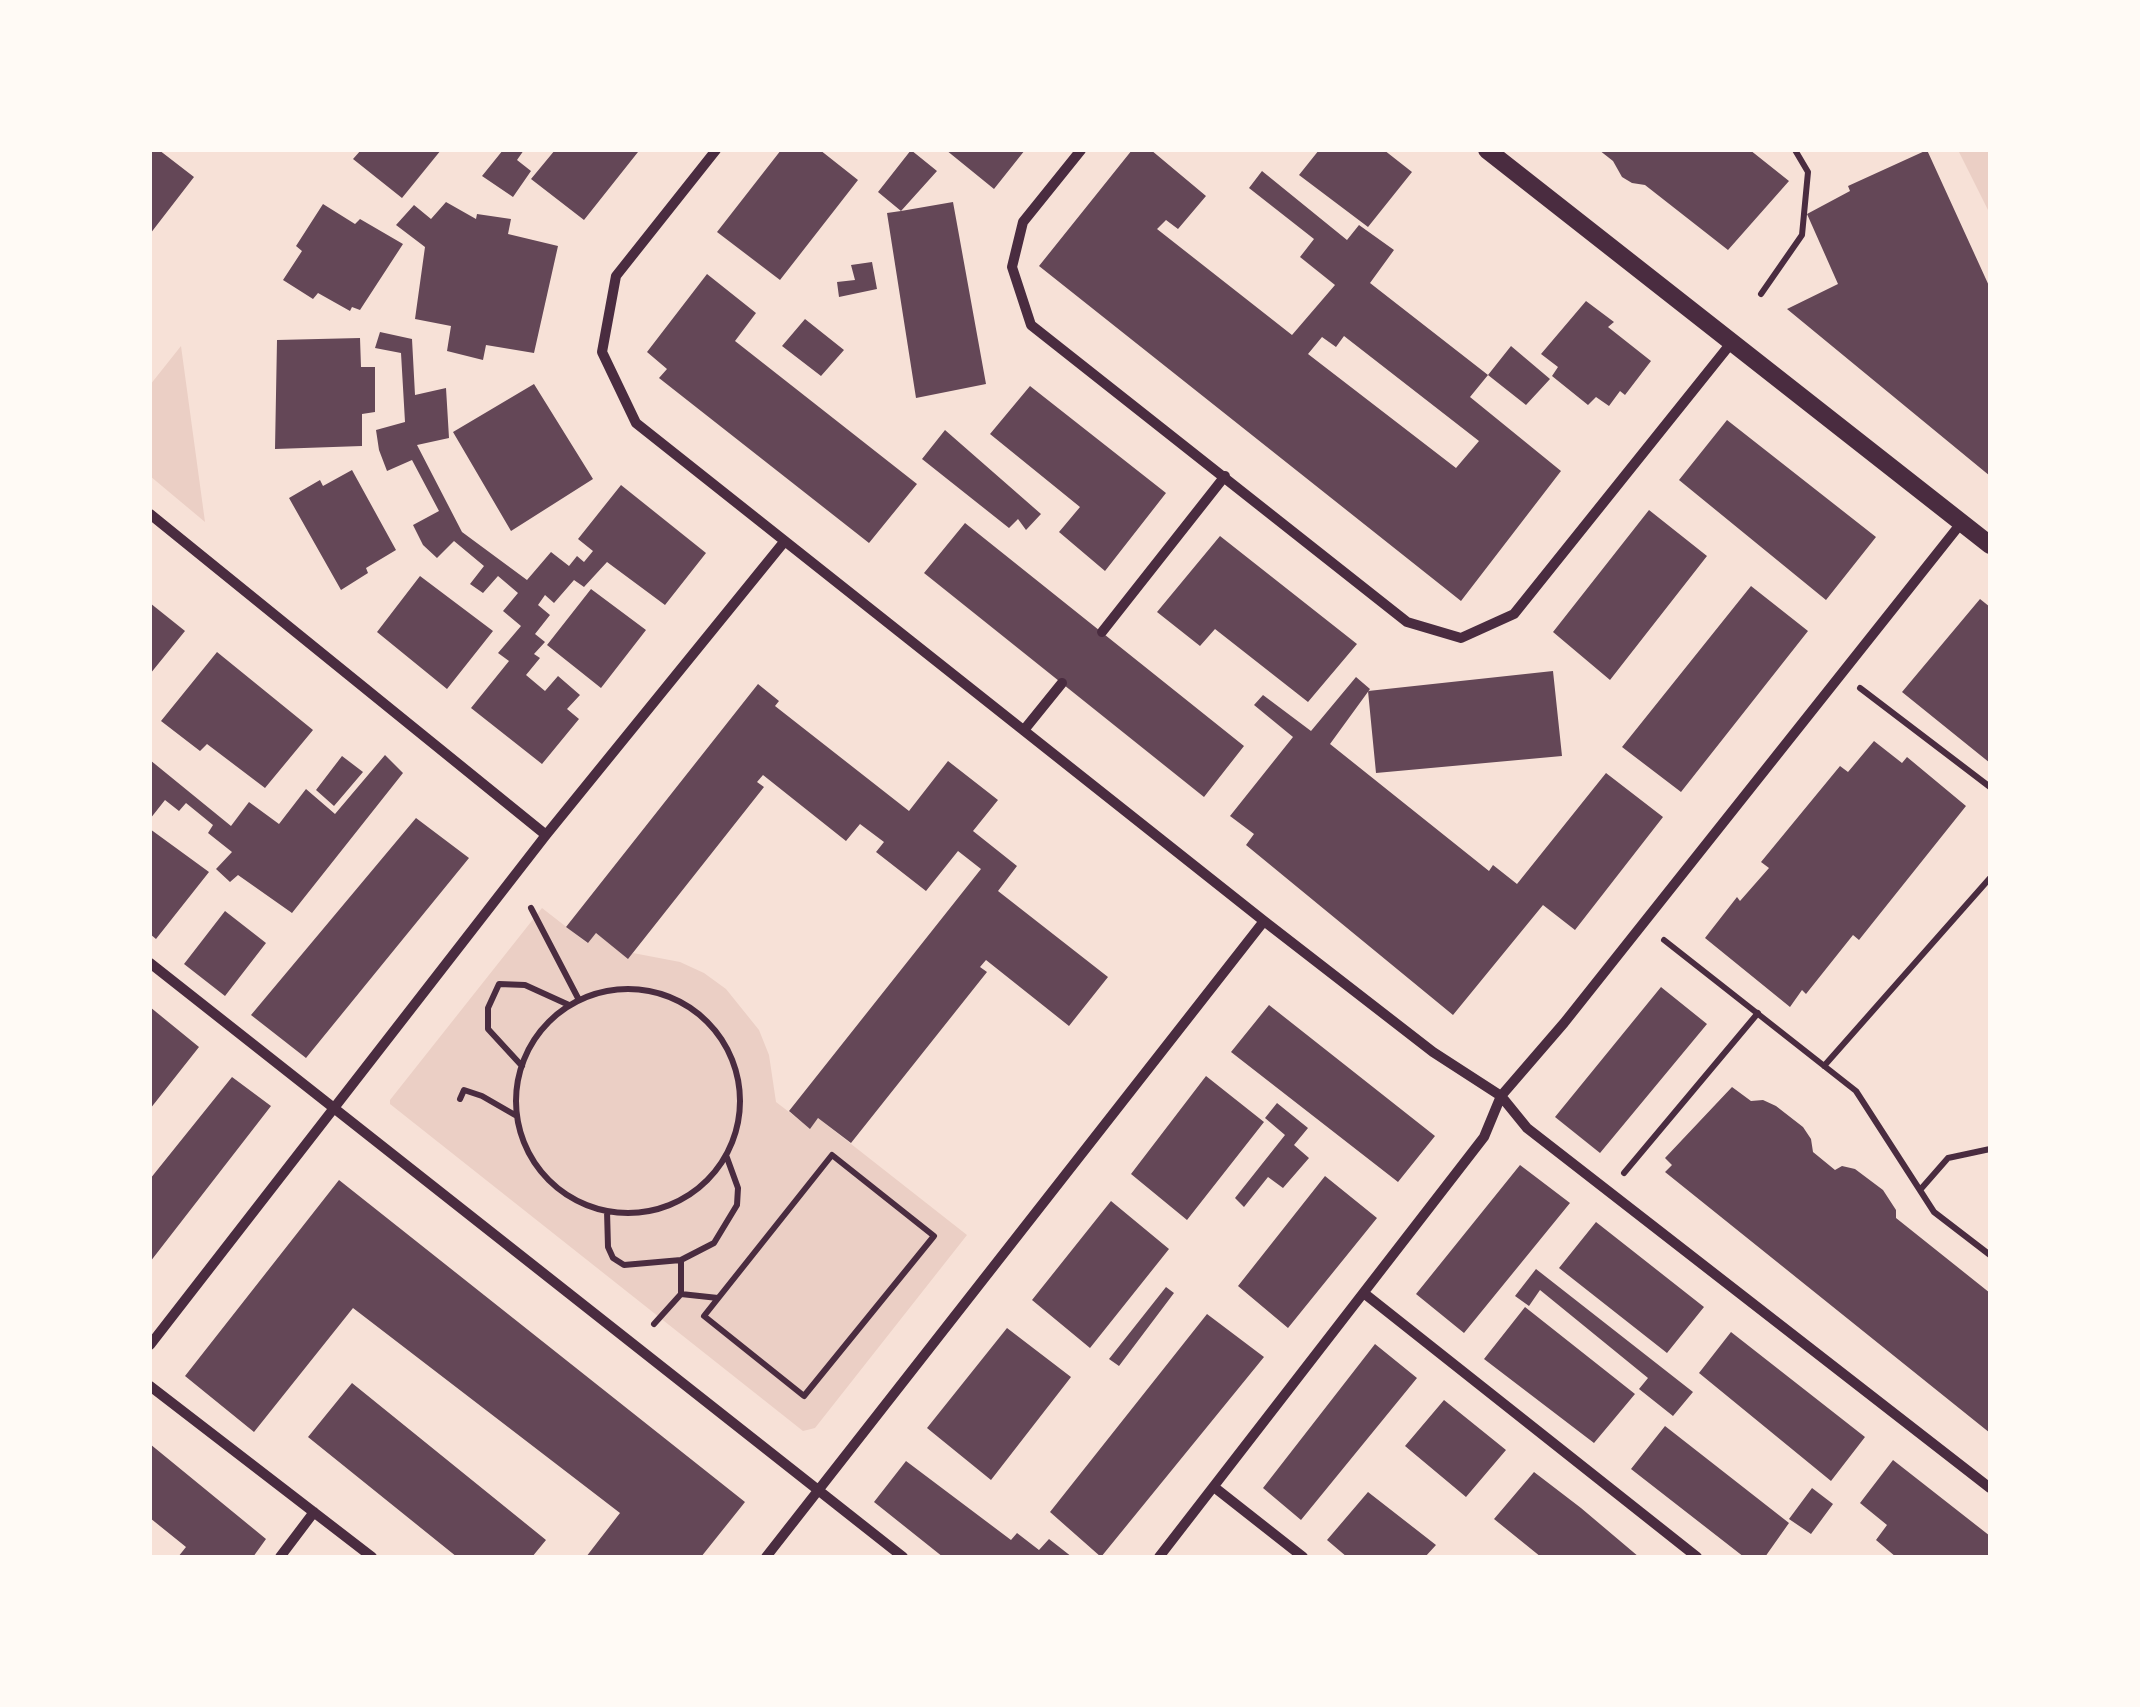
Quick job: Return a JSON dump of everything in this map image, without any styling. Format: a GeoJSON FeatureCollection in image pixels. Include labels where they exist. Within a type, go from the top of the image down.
{"type":"FeatureCollection","features":[{"type":"Feature","properties":{"kind":"street"},"geometry":{"type":"LineString","coordinates":[[716,150],[616,276],[602,352],[636,423],[1264,922],[1433,1052],[1501,1096],[1527,1128],[1990,1488]]}},
{"type":"Feature","properties":{"kind":"street"},"geometry":{"type":"LineString","coordinates":[[1081,150],[1023,222],[1012,267],[1032,325],[1407,622],[1461,638],[1514,614],[1732,342]]}},
{"type":"Feature","properties":{"kind":"street"},"geometry":{"type":"LineString","coordinates":[[1487,150],[1990,545]]}},
{"type":"Feature","properties":{"kind":"street"},"geometry":{"type":"LineString","coordinates":[[1102,632],[1225,476]]}},
{"type":"Feature","properties":{"kind":"street"},"geometry":{"type":"LineString","coordinates":[[150,514],[546,835]]}},
{"type":"Feature","properties":{"kind":"street"},"geometry":{"type":"LineString","coordinates":[[1159,1557],[1484,1138],[1501,1096],[1643,924],[1962,522]]}},
{"type":"Feature","properties":{"kind":"street"},"geometry":{"type":"LineString","coordinates":[[150,1346],[546,835],[784,542]]}},
{"type":"Feature","properties":{"kind":"street"},"geometry":{"type":"LineString","coordinates":[[1024,730],[1062,683]]}},
{"type":"Feature","properties":{"kind":"street"},"geometry":{"type":"LineString","coordinates":[[766,1557],[1264,922]]}},
{"type":"Feature","properties":{"kind":"street"},"geometry":{"type":"LineString","coordinates":[[150,963],[903,1557]]}},
{"type":"Feature","properties":{"kind":"street"},"geometry":{"type":"LineString","coordinates":[[1365,1294],[1697,1557]]}},
{"type":"Feature","properties":{"kind":"street"},"geometry":{"type":"LineString","coordinates":[[150,1386],[372,1557]]}},
{"type":"Feature","properties":{"kind":"street"},"geometry":{"type":"LineString","coordinates":[[1214,1487],[1302,1557]]}},
{"type":"Feature","properties":{"kind":"street"},"geometry":{"type":"LineString","coordinates":[[280,1557],[314,1512]]}},
{"type":"Feature","properties":{"kind":"path"},"geometry":{"type":"LineString","coordinates":[[1762,294],[1802,235],[1808,172],[1795,150]]}},
{"type":"Feature","properties":{"kind":"path"},"geometry":{"type":"LineString","coordinates":[[1881,704],[1990,787]]}},
{"type":"Feature","properties":{"kind":"path"},"geometry":{"type":"LineString","coordinates":[[1824,1066],[1990,878]]}},
{"type":"Feature","properties":{"kind":"path"},"geometry":{"type":"LineString","coordinates":[[531,908],[579,1000]]}},
{"type":"Feature","properties":{"kind":"path"},"geometry":{"type":"LineString","coordinates":[[1643,924],[1856,1090],[1934,1212],[1990,1255]]}},
{"type":"Feature","properties":{"kind":"path"},"geometry":{"type":"LineString","coordinates":[[522,1066],[488,1029],[488,1008],[499,984],[526,985],[570,1006]]}},
{"type":"Feature","properties":{"kind":"path"},"geometry":{"type":"LineString","coordinates":[[638,989],[677,1000],[709,1024],[722,1040],[737,1076],[739,1116],[726,1155],[715,1172],[684,1198],[647,1212],[606,1211],[578,1202],[553,1185],[528,1154],[516,1116],[515,1096],[522,1066],[546,1024],[579,1000],[598,992],[638,989]]}},
{"type":"Feature","properties":{"kind":"path"},"geometry":{"type":"LineString","coordinates":[[1608,1192],[1758,1013]]}},
{"type":"Feature","properties":{"kind":"path"},"geometry":{"type":"LineString","coordinates":[[460,1100],[464,1090],[516,1116]]}},
{"type":"Feature","properties":{"kind":"path"},"geometry":{"type":"LineString","coordinates":[[1920,1190],[1948,1158],[1990,1150]]}},
{"type":"Feature","properties":{"kind":"path"},"geometry":{"type":"LineString","coordinates":[[606,1211],[608,1247],[614,1258],[624,1264],[680,1260],[714,1243],[737,1206],[738,1188],[726,1155]]}},
{"type":"Feature","properties":{"kind":"path"},"geometry":{"type":"LineString","coordinates":[[832,1155],[934,1236],[804,1396],[704,1316],[718,1298],[832,1155]]}},
{"type":"Feature","properties":{"kind":"path"},"geometry":{"type":"LineString","coordinates":[[654,1324],[681,1294],[680,1260]]}},
{"type":"Feature","properties":{"kind":"path"},"geometry":{"type":"LineString","coordinates":[[681,1294],[718,1298]]}},
{"type":"Feature","properties":{"kind":"shaded area"},"geometry":{"type":"Polygon","coordinates":[[[1958,150],[1990,150],[1990,214],[1958,150]]]}},
{"type":"Feature","properties":{"kind":"shaded area"},"geometry":{"type":"Polygon","coordinates":[[[181,346],[205,522],[150,476],[150,385],[181,346]]]}},
{"type":"Feature","properties":{"kind":"shaded area"},"geometry":{"type":"Polygon","coordinates":[[[542,908],[587,943],[596,933],[628,958],[633,953],[680,962],[726,989],[759,1030],[769,1055],[776,1102],[810,1128],[818,1118],[967,1235],[815,1428],[803,1431],[390,1104],[542,908]]]}},
{"type":"Feature","properties":{"kind":"building"},"geometry":{"type":"Polygon","coordinates":[[[150,150],[159,150],[194,177],[150,234],[150,150]]]}},
{"type":"Feature","properties":{"kind":"building"},"geometry":{"type":"Polygon","coordinates":[[[361,150],[441,150],[402,198],[353,159],[361,150]]]}},
{"type":"Feature","properties":{"kind":"building"},"geometry":{"type":"Polygon","coordinates":[[[503,150],[524,150],[517,160],[531,171],[513,197],[482,176],[503,150]]]}},
{"type":"Feature","properties":{"kind":"building"},"geometry":{"type":"Polygon","coordinates":[[[555,150],[638,152],[584,220],[531,179],[555,150]]]}},
{"type":"Feature","properties":{"kind":"building"},"geometry":{"type":"Polygon","coordinates":[[[781,150],[820,150],[858,180],[780,280],[717,232],[781,150]]]}},
{"type":"Feature","properties":{"kind":"building"},"geometry":{"type":"Polygon","coordinates":[[[911,150],[937,171],[901,211],[878,192],[911,150]]]}},
{"type":"Feature","properties":{"kind":"building"},"geometry":{"type":"Polygon","coordinates":[[[946,150],[1025,150],[994,189],[946,150]]]}},
{"type":"Feature","properties":{"kind":"building"},"geometry":{"type":"Polygon","coordinates":[[[1132,150],[1151,150],[1206,196],[1178,229],[1166,220],[1157,229],[1292,335],[1335,285],[1300,257],[1314,239],[1249,188],[1262,171],[1347,240],[1359,225],[1394,250],[1370,283],[1488,375],[1470,397],[1561,471],[1461,601],[1039,266],[1132,150]],[[1344,336],[1336,347],[1322,337],[1308,354],[1456,468],[1479,441],[1344,336]]]}},
{"type":"Feature","properties":{"kind":"building"},"geometry":{"type":"Polygon","coordinates":[[[1319,150],[1384,150],[1412,172],[1368,227],[1299,175],[1319,150]]]}},
{"type":"Feature","properties":{"kind":"building"},"geometry":{"type":"Polygon","coordinates":[[[1599,150],[1750,150],[1789,181],[1728,250],[1645,185],[1622,177],[1613,161],[1599,150]]]}},
{"type":"Feature","properties":{"kind":"building"},"geometry":{"type":"Polygon","coordinates":[[[1927,150],[1990,288],[1990,476],[1787,309],[1838,284],[1807,214],[1850,191],[1848,186],[1927,150]]]}},
{"type":"Feature","properties":{"kind":"building"},"geometry":{"type":"Polygon","coordinates":[[[446,202],[476,219],[477,214],[511,219],[508,234],[558,246],[534,353],[486,345],[483,360],[447,351],[451,326],[415,319],[425,247],[396,225],[414,205],[431,219],[446,202]]]}},
{"type":"Feature","properties":{"kind":"building"},"geometry":{"type":"Polygon","coordinates":[[[953,202],[986,384],[916,398],[887,213],[953,202]]]}},
{"type":"Feature","properties":{"kind":"building"},"geometry":{"type":"Polygon","coordinates":[[[323,204],[355,224],[360,219],[403,244],[360,310],[352,307],[350,311],[318,293],[313,299],[283,280],[302,251],[296,246],[323,204]]]}},
{"type":"Feature","properties":{"kind":"building"},"geometry":{"type":"Polygon","coordinates":[[[872,262],[877,289],[839,297],[837,282],[855,280],[851,265],[872,262]]]}},
{"type":"Feature","properties":{"kind":"building"},"geometry":{"type":"Polygon","coordinates":[[[707,274],[756,313],[735,341],[917,484],[869,543],[659,378],[667,369],[647,352],[707,274]]]}},
{"type":"Feature","properties":{"kind":"building"},"geometry":{"type":"Polygon","coordinates":[[[1586,301],[1614,322],[1608,327],[1651,361],[1625,395],[1620,391],[1609,406],[1596,397],[1588,405],[1552,376],[1558,367],[1541,354],[1586,301]]]}},
{"type":"Feature","properties":{"kind":"building"},"geometry":{"type":"Polygon","coordinates":[[[805,319],[844,350],[821,376],[782,346],[805,319]]]}},
{"type":"Feature","properties":{"kind":"building"},"geometry":{"type":"Polygon","coordinates":[[[380,332],[412,339],[415,395],[446,388],[449,438],[417,445],[462,532],[527,580],[551,552],[569,566],[577,556],[584,562],[593,551],[578,539],[621,485],[706,553],[665,605],[607,562],[584,587],[574,580],[554,603],[545,595],[538,605],[550,615],[535,634],[545,642],[534,654],[540,658],[526,675],[545,691],[558,676],[580,695],[567,709],[579,719],[542,764],[471,708],[509,661],[498,653],[521,626],[503,611],[518,593],[498,576],[483,593],[470,584],[484,566],[454,541],[437,558],[423,545],[413,525],[439,511],[412,460],[387,471],[379,450],[376,430],[405,422],[401,353],[375,348],[380,332]]]}},
{"type":"Feature","properties":{"kind":"building"},"geometry":{"type":"Polygon","coordinates":[[[360,338],[361,367],[375,367],[375,412],[362,414],[362,446],[275,449],[277,340],[360,338]]]}},
{"type":"Feature","properties":{"kind":"building"},"geometry":{"type":"Polygon","coordinates":[[[1511,346],[1550,379],[1526,405],[1488,375],[1511,346]]]}},
{"type":"Feature","properties":{"kind":"building"},"geometry":{"type":"Polygon","coordinates":[[[534,384],[593,479],[511,531],[453,432],[534,384]]]}},
{"type":"Feature","properties":{"kind":"building"},"geometry":{"type":"Polygon","coordinates":[[[1030,386],[1166,493],[1105,571],[1059,532],[1080,507],[990,434],[1030,386]]]}},
{"type":"Feature","properties":{"kind":"building"},"geometry":{"type":"Polygon","coordinates":[[[1727,420],[1876,537],[1826,600],[1679,480],[1727,420]]]}},
{"type":"Feature","properties":{"kind":"building"},"geometry":{"type":"Polygon","coordinates":[[[945,430],[1041,514],[1026,530],[1018,519],[1009,528],[922,459],[945,430]]]}},
{"type":"Feature","properties":{"kind":"building"},"geometry":{"type":"Polygon","coordinates":[[[352,470],[396,550],[366,568],[368,573],[341,590],[289,498],[320,480],[323,486],[352,470]]]}},
{"type":"Feature","properties":{"kind":"building"},"geometry":{"type":"Polygon","coordinates":[[[1649,510],[1707,556],[1610,680],[1553,632],[1649,510]]]}},
{"type":"Feature","properties":{"kind":"building"},"geometry":{"type":"Polygon","coordinates":[[[965,523],[1244,746],[1204,797],[924,573],[965,523]]]}},
{"type":"Feature","properties":{"kind":"building"},"geometry":{"type":"Polygon","coordinates":[[[1220,536],[1357,644],[1308,702],[1215,629],[1200,646],[1157,612],[1220,536]]]}},
{"type":"Feature","properties":{"kind":"building"},"geometry":{"type":"Polygon","coordinates":[[[420,576],[493,631],[447,689],[377,632],[420,576]]]}},
{"type":"Feature","properties":{"kind":"building"},"geometry":{"type":"Polygon","coordinates":[[[1751,586],[1808,631],[1681,792],[1622,747],[1751,586]]]}},
{"type":"Feature","properties":{"kind":"building"},"geometry":{"type":"Polygon","coordinates":[[[591,589],[646,630],[601,688],[547,645],[591,589]]]}},
{"type":"Feature","properties":{"kind":"building"},"geometry":{"type":"Polygon","coordinates":[[[1980,599],[1990,607],[1990,763],[1902,692],[1980,599]]]}},
{"type":"Feature","properties":{"kind":"building"},"geometry":{"type":"Polygon","coordinates":[[[150,603],[185,631],[150,674],[150,603]]]}},
{"type":"Feature","properties":{"kind":"building"},"geometry":{"type":"Polygon","coordinates":[[[217,652],[313,730],[265,788],[207,744],[200,751],[161,721],[217,652]]]}},
{"type":"Feature","properties":{"kind":"building"},"geometry":{"type":"Polygon","coordinates":[[[1553,671],[1562,756],[1376,773],[1368,691],[1553,671]]]}},
{"type":"Feature","properties":{"kind":"building"},"geometry":{"type":"Polygon","coordinates":[[[1356,677],[1370,689],[1330,744],[1489,871],[1493,865],[1517,884],[1606,773],[1663,817],[1575,930],[1543,905],[1453,1015],[1246,845],[1254,834],[1230,816],[1293,737],[1254,705],[1263,695],[1311,731],[1356,677]]]}},
{"type":"Feature","properties":{"kind":"building"},"geometry":{"type":"Polygon","coordinates":[[[758,684],[779,701],[775,706],[909,811],[948,761],[998,800],[973,831],[1017,866],[998,891],[1108,977],[1069,1026],[986,960],[980,967],[987,972],[851,1143],[818,1118],[810,1129],[789,1111],[981,869],[958,851],[926,891],[876,852],[884,842],[860,824],[846,841],[763,775],[757,782],[764,787],[628,959],[596,933],[588,943],[566,927],[758,684]]]}},
{"type":"Feature","properties":{"kind":"building"},"geometry":{"type":"Polygon","coordinates":[[[1874,741],[1902,763],[1907,757],[1966,806],[1859,940],[1853,935],[1806,994],[1802,990],[1790,1007],[1705,938],[1737,897],[1740,901],[1769,868],[1761,862],[1840,766],[1848,772],[1874,741]]]}},
{"type":"Feature","properties":{"kind":"building"},"geometry":{"type":"Polygon","coordinates":[[[385,755],[403,773],[292,913],[238,875],[230,882],[216,869],[232,852],[208,833],[213,825],[186,803],[179,811],[165,800],[150,819],[150,760],[231,826],[249,802],[279,824],[306,789],[335,814],[385,755]]]}},
{"type":"Feature","properties":{"kind":"building"},"geometry":{"type":"Polygon","coordinates":[[[342,756],[363,772],[334,806],[316,790],[342,756]]]}},
{"type":"Feature","properties":{"kind":"building"},"geometry":{"type":"Polygon","coordinates":[[[416,818],[469,858],[306,1058],[251,1015],[416,818]]]}},
{"type":"Feature","properties":{"kind":"building"},"geometry":{"type":"Polygon","coordinates":[[[150,829],[209,872],[156,939],[150,934],[150,829]]]}},
{"type":"Feature","properties":{"kind":"building"},"geometry":{"type":"Polygon","coordinates":[[[225,911],[266,943],[225,996],[184,964],[225,911]]]}},
{"type":"Feature","properties":{"kind":"building"},"geometry":{"type":"Polygon","coordinates":[[[1661,987],[1707,1024],[1600,1153],[1555,1117],[1661,987]]]}},
{"type":"Feature","properties":{"kind":"building"},"geometry":{"type":"Polygon","coordinates":[[[1269,1005],[1435,1136],[1398,1182],[1231,1052],[1269,1005]]]}},
{"type":"Feature","properties":{"kind":"building"},"geometry":{"type":"Polygon","coordinates":[[[150,1007],[199,1047],[150,1109],[150,1007]]]}},
{"type":"Feature","properties":{"kind":"building"},"geometry":{"type":"Polygon","coordinates":[[[1206,1076],[1264,1122],[1187,1220],[1131,1174],[1206,1076]]]}},
{"type":"Feature","properties":{"kind":"building"},"geometry":{"type":"Polygon","coordinates":[[[232,1077],[271,1106],[150,1262],[150,1179],[232,1077]]]}},
{"type":"Feature","properties":{"kind":"building"},"geometry":{"type":"Polygon","coordinates":[[[1732,1087],[1751,1101],[1763,1100],[1776,1106],[1803,1127],[1813,1152],[1835,1170],[1842,1166],[1855,1169],[1883,1190],[1896,1210],[1896,1218],[1990,1293],[1990,1433],[1665,1172],[1672,1165],[1665,1158],[1732,1087]]]}},
{"type":"Feature","properties":{"kind":"building"},"geometry":{"type":"Polygon","coordinates":[[[1277,1103],[1308,1128],[1294,1145],[1309,1158],[1283,1188],[1268,1177],[1244,1207],[1235,1198],[1285,1135],[1265,1118],[1277,1103]]]}},
{"type":"Feature","properties":{"kind":"building"},"geometry":{"type":"Polygon","coordinates":[[[1520,1165],[1570,1203],[1464,1333],[1416,1294],[1520,1165]]]}},
{"type":"Feature","properties":{"kind":"building"},"geometry":{"type":"Polygon","coordinates":[[[1325,1176],[1377,1218],[1288,1328],[1238,1286],[1325,1176]]]}},
{"type":"Feature","properties":{"kind":"building"},"geometry":{"type":"Polygon","coordinates":[[[339,1180],[745,1502],[701,1557],[586,1557],[620,1513],[353,1308],[254,1432],[185,1376],[339,1180]]]}},
{"type":"Feature","properties":{"kind":"building"},"geometry":{"type":"Polygon","coordinates":[[[1111,1201],[1169,1249],[1090,1348],[1032,1300],[1111,1201]]]}},
{"type":"Feature","properties":{"kind":"building"},"geometry":{"type":"Polygon","coordinates":[[[1596,1222],[1704,1307],[1667,1353],[1559,1268],[1596,1222]]]}},
{"type":"Feature","properties":{"kind":"building"},"geometry":{"type":"Polygon","coordinates":[[[1536,1269],[1693,1392],[1673,1416],[1639,1389],[1648,1378],[1540,1290],[1529,1306],[1515,1296],[1536,1269]]]}},
{"type":"Feature","properties":{"kind":"building"},"geometry":{"type":"Polygon","coordinates":[[[1166,1287],[1174,1293],[1119,1366],[1109,1359],[1166,1287]]]}},
{"type":"Feature","properties":{"kind":"building"},"geometry":{"type":"Polygon","coordinates":[[[1525,1307],[1635,1394],[1594,1443],[1484,1359],[1525,1307]]]}},
{"type":"Feature","properties":{"kind":"building"},"geometry":{"type":"Polygon","coordinates":[[[1207,1314],[1264,1357],[1101,1557],[1050,1512],[1207,1314]]]}},
{"type":"Feature","properties":{"kind":"building"},"geometry":{"type":"Polygon","coordinates":[[[1007,1328],[1071,1377],[991,1480],[927,1428],[1007,1328]]]}},
{"type":"Feature","properties":{"kind":"building"},"geometry":{"type":"Polygon","coordinates":[[[1731,1332],[1865,1437],[1831,1481],[1699,1373],[1731,1332]]]}},
{"type":"Feature","properties":{"kind":"building"},"geometry":{"type":"Polygon","coordinates":[[[1375,1344],[1417,1378],[1301,1520],[1263,1488],[1375,1344]]]}},
{"type":"Feature","properties":{"kind":"building"},"geometry":{"type":"Polygon","coordinates":[[[352,1383],[546,1540],[532,1557],[457,1557],[308,1437],[352,1383]]]}},
{"type":"Feature","properties":{"kind":"building"},"geometry":{"type":"Polygon","coordinates":[[[1444,1400],[1506,1450],[1466,1497],[1405,1446],[1444,1400]]]}},
{"type":"Feature","properties":{"kind":"building"},"geometry":{"type":"Polygon","coordinates":[[[1665,1426],[1789,1523],[1765,1557],[1744,1557],[1631,1469],[1665,1426]]]}},
{"type":"Feature","properties":{"kind":"building"},"geometry":{"type":"Polygon","coordinates":[[[150,1444],[266,1539],[253,1557],[178,1557],[186,1547],[150,1518],[150,1444]]]}},
{"type":"Feature","properties":{"kind":"building"},"geometry":{"type":"Polygon","coordinates":[[[1893,1460],[1990,1536],[1990,1557],[1896,1557],[1876,1540],[1887,1525],[1860,1503],[1893,1460]]]}},
{"type":"Feature","properties":{"kind":"building"},"geometry":{"type":"Polygon","coordinates":[[[906,1461],[1011,1540],[1017,1533],[1039,1550],[1049,1539],[1072,1557],[943,1557],[874,1502],[906,1461]]]}},
{"type":"Feature","properties":{"kind":"building"},"geometry":{"type":"Polygon","coordinates":[[[1534,1472],[1639,1557],[1541,1557],[1494,1519],[1534,1472]]]}},
{"type":"Feature","properties":{"kind":"building"},"geometry":{"type":"Polygon","coordinates":[[[1812,1488],[1833,1504],[1811,1534],[1789,1519],[1812,1488]]]}},
{"type":"Feature","properties":{"kind":"building"},"geometry":{"type":"Polygon","coordinates":[[[1368,1492],[1436,1545],[1425,1557],[1347,1557],[1327,1540],[1368,1492]]]}}]}
